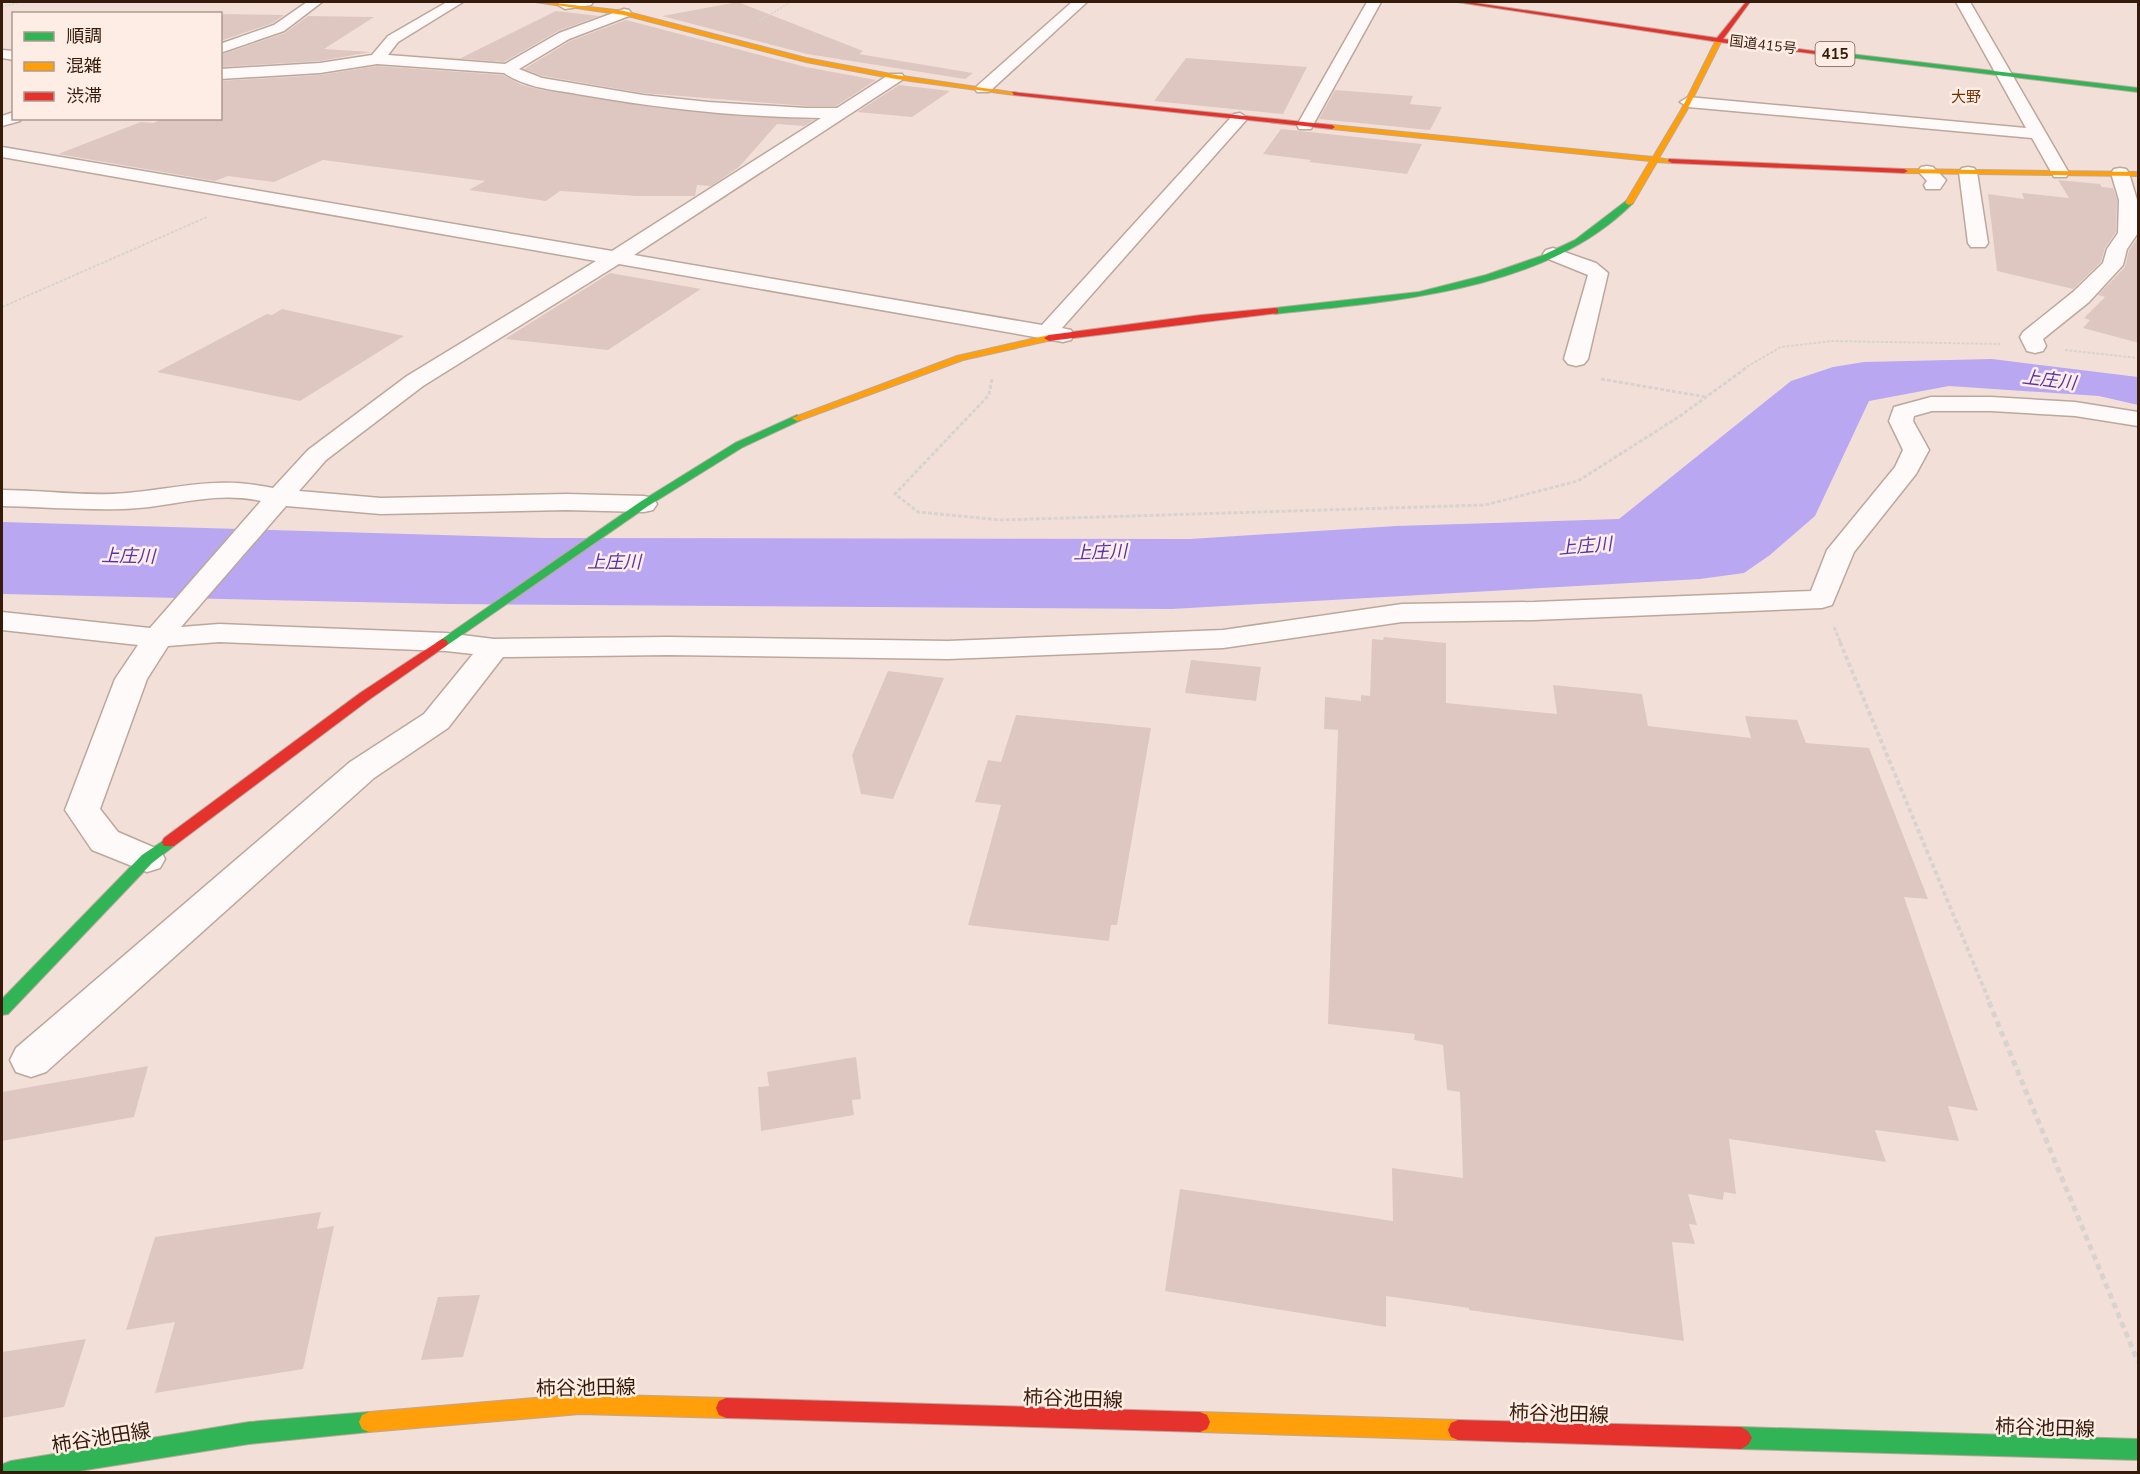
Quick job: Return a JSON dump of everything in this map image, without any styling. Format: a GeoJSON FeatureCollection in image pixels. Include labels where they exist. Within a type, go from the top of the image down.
{"type":"FeatureCollection","features":[{"type":"Feature","properties":{"kind":"main road"},"geometry":{"type":"LineString","coordinates":[[538,2],[624,13],[806,60],[896,77],[983,90],[1240,118],[1653,160],[1841,170],[1930,178],[1968,172],[2129,174]]}},
{"type":"Feature","properties":{"kind":"main road"},"geometry":{"type":"LineString","coordinates":[[624,13],[641,7],[643,2]]}},
{"type":"Feature","properties":{"kind":"main road","name":"国道415号"},"geometry":{"type":"LineString","coordinates":[[1460,2],[1719,40],[2139,90]]}},
{"type":"Feature","properties":{"kind":"main road"},"geometry":{"type":"LineString","coordinates":[[2,1009],[147,859],[365,696],[644,504],[739,445],[808,413],[960,358],[1055,333],[1354,304],[1419,295],[1489,276],[1553,254],[1578,242],[1630,202],[1688,102],[1719,40],[1748,2]]}},
{"type":"Feature","properties":{"kind":"main road","name":"柿谷池田線"},"geometry":{"type":"LineString","coordinates":[[11,1473],[249,1433],[580,1404],[2139,1450]]}},
{"type":"Feature","properties":{"kind":"street"},"geometry":{"type":"LineString","coordinates":[[222,48],[279,28],[315,2]]}},
{"type":"Feature","properties":{"kind":"street"},"geometry":{"type":"LineString","coordinates":[[377,59],[393,39],[456,2]]}},
{"type":"Feature","properties":{"kind":"street"},"geometry":{"type":"LineString","coordinates":[[565,5],[586,2]]}},
{"type":"Feature","properties":{"kind":"street"},"geometry":{"type":"LineString","coordinates":[[983,90],[1080,2]]}},
{"type":"Feature","properties":{"kind":"street"},"geometry":{"type":"LineString","coordinates":[[1305,125],[1374,2]]}},
{"type":"Feature","properties":{"kind":"street"},"geometry":{"type":"LineString","coordinates":[[1964,2],[2060,173]]}},
{"type":"Feature","properties":{"kind":"street"},"geometry":{"type":"LineString","coordinates":[[508,69],[564,36],[624,13]]}},
{"type":"Feature","properties":{"kind":"street"},"geometry":{"type":"LineString","coordinates":[[222,74],[320,68],[377,59],[508,69],[524,80],[625,98],[729,109],[840,113]]}},
{"type":"Feature","properties":{"kind":"street"},"geometry":{"type":"LineString","coordinates":[[147,859],[105,841],[82,810],[131,680],[163,632],[317,455],[415,381],[615,258],[896,77]]}},
{"type":"Feature","properties":{"kind":"street"},"geometry":{"type":"LineString","coordinates":[[1688,102],[2039,134]]}},
{"type":"Feature","properties":{"kind":"street"},"geometry":{"type":"LineString","coordinates":[[2,152],[1055,333],[1240,118]]}},
{"type":"Feature","properties":{"kind":"street"},"geometry":{"type":"LineString","coordinates":[[1968,172],[1978,243]]}},
{"type":"Feature","properties":{"kind":"street"},"geometry":{"type":"LineString","coordinates":[[2035,346],[2031,337],[2081,297],[2113,265],[2117,249],[2128,233],[2129,174]]}},
{"type":"Feature","properties":{"kind":"street"},"geometry":{"type":"LineString","coordinates":[[1553,254],[1589,267],[1598,273],[1599,279],[1576,358]]}},
{"type":"Feature","properties":{"kind":"street"},"geometry":{"type":"LineString","coordinates":[[2,621],[163,632],[446,642],[494,648],[668,646],[948,650],[1223,639],[1402,613],[1534,611],[1822,599],[1841,550],[1907,469],[1916,450],[1901,421],[1903,412],[1930,404],[1991,404],[2075,409],[2139,419]]}},
{"type":"Feature","properties":{"kind":"street"},"geometry":{"type":"LineString","coordinates":[[2,498],[125,501],[190,491],[246,489],[281,498],[381,506],[566,502],[644,504]]}},
{"type":"Feature","properties":{"kind":"street"},"geometry":{"type":"LineString","coordinates":[[31,1060],[362,770],[435,721],[494,648]]}},
{"type":"Feature","properties":{"kind":"path"},"geometry":{"type":"LineString","coordinates":[[2,7],[21,2]]}},
{"type":"Feature","properties":{"kind":"path"},"geometry":{"type":"LineString","coordinates":[[2,307],[255,196]]}},
{"type":"Feature","properties":{"kind":"path"},"geometry":{"type":"LineString","coordinates":[[960,358],[994,370],[989,395],[894,494],[918,512],[1001,520],[1485,505],[1578,481],[1707,397],[1739,372],[1781,347],[1832,340],[2035,346],[2139,358]]}},
{"type":"Feature","properties":{"kind":"path"},"geometry":{"type":"LineString","coordinates":[[1576,358],[1574,368],[1585,376],[1707,397]]}},
{"type":"Feature","properties":{"kind":"path"},"geometry":{"type":"LineString","coordinates":[[1822,599],[2139,1362]]}},
{"type":"Feature","properties":{"kind":"water","name":"上庄川"},"geometry":{"type":"Polygon","coordinates":[[[1992,359],[2138,377],[2138,405],[2099,396],[1949,386],[1869,401],[1815,516],[1770,555],[1744,573],[1700,579],[1172,609],[449,604],[2,594],[2,522],[544,538],[1190,539],[1396,526],[1619,519],[1791,381],[1833,367],[1864,362],[1992,359]]]}},
{"type":"Feature","properties":{"kind":"building"},"geometry":{"type":"Polygon","coordinates":[[[738,2],[863,51],[859,54],[973,73],[965,79],[807,54],[662,16],[738,2]]]}},
{"type":"Feature","properties":{"kind":"building"},"geometry":{"type":"Polygon","coordinates":[[[556,11],[599,16],[558,31],[504,62],[438,57],[461,58],[556,11]]]}},
{"type":"Feature","properties":{"kind":"building"},"geometry":{"type":"Polygon","coordinates":[[[222,14],[284,15],[273,23],[222,40],[222,14]]]}},
{"type":"Feature","properties":{"kind":"building"},"geometry":{"type":"Polygon","coordinates":[[[308,16],[374,17],[324,49],[371,52],[320,61],[222,67],[222,54],[285,33],[308,16]]]}},
{"type":"Feature","properties":{"kind":"building"},"geometry":{"type":"Polygon","coordinates":[[[626,20],[806,67],[876,80],[836,106],[806,106],[643,93],[543,76],[524,69],[570,41],[626,20]]]}},
{"type":"Feature","properties":{"kind":"building"},"geometry":{"type":"Polygon","coordinates":[[[1186,58],[1307,67],[1283,114],[1154,101],[1186,58]]]}},
{"type":"Feature","properties":{"kind":"building"},"geometry":{"type":"Polygon","coordinates":[[[377,66],[503,75],[522,85],[542,90],[672,110],[814,120],[804,126],[777,124],[739,167],[711,186],[697,185],[695,196],[637,196],[560,191],[546,201],[469,190],[485,181],[323,160],[274,182],[228,176],[215,181],[58,154],[141,122],[222,120],[222,81],[320,75],[377,66]]]}},
{"type":"Feature","properties":{"kind":"building"},"geometry":{"type":"Polygon","coordinates":[[[899,85],[950,91],[912,117],[857,112],[899,85]]]}},
{"type":"Feature","properties":{"kind":"building"},"geometry":{"type":"Polygon","coordinates":[[[1335,90],[1413,96],[1410,104],[1442,107],[1430,130],[1319,119],[1335,90]]]}},
{"type":"Feature","properties":{"kind":"building"},"geometry":{"type":"Polygon","coordinates":[[[1281,129],[1422,144],[1407,174],[1263,154],[1281,129]]]}},
{"type":"Feature","properties":{"kind":"building"},"geometry":{"type":"Polygon","coordinates":[[[2058,180],[2100,184],[2102,187],[2113,188],[2117,200],[2116,232],[2105,248],[2101,262],[2073,289],[1997,271],[1988,194],[2024,199],[2022,193],[2069,198],[2058,180]]]}},
{"type":"Feature","properties":{"kind":"building"},"geometry":{"type":"Polygon","coordinates":[[[2139,236],[2139,343],[2083,328],[2090,320],[2084,318],[2105,297],[2098,295],[2125,267],[2129,250],[2139,236]]]}},
{"type":"Feature","properties":{"kind":"building"},"geometry":{"type":"Polygon","coordinates":[[[610,273],[701,289],[608,350],[505,339],[610,273]]]}},
{"type":"Feature","properties":{"kind":"building"},"geometry":{"type":"Polygon","coordinates":[[[282,309],[404,336],[300,401],[157,372],[267,314],[272,315],[282,309]]]}},
{"type":"Feature","properties":{"kind":"building"},"geometry":{"type":"Polygon","coordinates":[[[1384,637],[1446,643],[1446,703],[1557,714],[1553,685],[1642,694],[1648,726],[1751,738],[1745,716],[1797,720],[1806,743],[1869,748],[1928,899],[1904,897],[1978,1111],[1948,1106],[1959,1141],[1875,1130],[1886,1162],[1729,1139],[1736,1194],[1724,1192],[1723,1200],[1688,1194],[1697,1225],[1689,1224],[1695,1244],[1672,1242],[1684,1341],[1386,1296],[1386,1327],[1165,1291],[1180,1189],[1393,1221],[1392,1168],[1463,1178],[1460,1092],[1447,1090],[1443,1045],[1414,1040],[1415,1034],[1328,1024],[1338,730],[1324,729],[1325,697],[1361,701],[1361,695],[1370,696],[1372,639],[1383,640],[1384,637]]]}},
{"type":"Feature","properties":{"kind":"building"},"geometry":{"type":"Polygon","coordinates":[[[1191,660],[1261,667],[1256,701],[1185,693],[1191,660]]]}},
{"type":"Feature","properties":{"kind":"building"},"geometry":{"type":"Polygon","coordinates":[[[888,671],[944,678],[893,799],[861,794],[852,755],[888,671]]]}},
{"type":"Feature","properties":{"kind":"building"},"geometry":{"type":"Polygon","coordinates":[[[1016,715],[1151,728],[1117,925],[1111,925],[1109,941],[968,925],[1001,805],[975,802],[988,760],[1001,762],[1016,715]]]}},
{"type":"Feature","properties":{"kind":"building"},"geometry":{"type":"Polygon","coordinates":[[[856,1057],[861,1099],[852,1100],[854,1115],[761,1131],[758,1087],[769,1086],[767,1072],[856,1057]]]}},
{"type":"Feature","properties":{"kind":"building"},"geometry":{"type":"Polygon","coordinates":[[[148,1066],[134,1117],[2,1141],[2,1092],[148,1066]]]}},
{"type":"Feature","properties":{"kind":"building"},"geometry":{"type":"Polygon","coordinates":[[[321,1212],[317,1229],[334,1226],[303,1369],[155,1393],[175,1322],[126,1330],[155,1237],[321,1212]]]}},
{"type":"Feature","properties":{"kind":"building"},"geometry":{"type":"Polygon","coordinates":[[[480,1295],[463,1357],[421,1360],[438,1297],[480,1295]]]}},
{"type":"Feature","properties":{"kind":"building"},"geometry":{"type":"Polygon","coordinates":[[[86,1339],[64,1407],[2,1418],[2,1352],[86,1339]]]}},
{"type":"Feature","properties":{"kind":"traffic: fast"},"geometry":{"type":"LineString","coordinates":[[1833,54],[2138,90]]}},
{"type":"Feature","properties":{"kind":"traffic: fast"},"geometry":{"type":"LineString","coordinates":[[1275,311],[1419,295],[1489,277],[1544,258],[1578,242],[1629,203]]}},
{"type":"Feature","properties":{"kind":"traffic: fast"},"geometry":{"type":"LineString","coordinates":[[442,643],[644,504],[739,445],[797,418]]}},
{"type":"Feature","properties":{"kind":"traffic: fast"},"geometry":{"type":"LineString","coordinates":[[2,1009],[147,859],[169,842]]}},
{"type":"Feature","properties":{"kind":"traffic: fast"},"geometry":{"type":"LineString","coordinates":[[11,1472],[249,1433],[369,1422]]}},
{"type":"Feature","properties":{"kind":"traffic: fast"},"geometry":{"type":"LineString","coordinates":[[1741,1438],[2138,1450]]}},
{"type":"Feature","properties":{"kind":"traffic: slow"},"geometry":{"type":"LineString","coordinates":[[538,2],[624,13],[806,60],[896,77],[1014,93]]}},
{"type":"Feature","properties":{"kind":"traffic: slow"},"geometry":{"type":"LineString","coordinates":[[1629,203],[1684,110],[1719,40]]}},
{"type":"Feature","properties":{"kind":"traffic: slow"},"geometry":{"type":"LineString","coordinates":[[1332,127],[1672,161]]}},
{"type":"Feature","properties":{"kind":"traffic: slow"},"geometry":{"type":"LineString","coordinates":[[1904,171],[2138,174]]}},
{"type":"Feature","properties":{"kind":"traffic: slow"},"geometry":{"type":"LineString","coordinates":[[797,418],[960,358],[1049,338]]}},
{"type":"Feature","properties":{"kind":"traffic: slow"},"geometry":{"type":"LineString","coordinates":[[369,1422],[580,1404],[726,1408]]}},
{"type":"Feature","properties":{"kind":"traffic: slow"},"geometry":{"type":"LineString","coordinates":[[1200,1422],[1458,1430]]}},
{"type":"Feature","properties":{"kind":"traffic: jam"},"geometry":{"type":"LineString","coordinates":[[1460,2],[1719,40],[1833,54]]}},
{"type":"Feature","properties":{"kind":"traffic: jam"},"geometry":{"type":"LineString","coordinates":[[1719,40],[1748,2]]}},
{"type":"Feature","properties":{"kind":"traffic: jam"},"geometry":{"type":"LineString","coordinates":[[1014,93],[1332,127]]}},
{"type":"Feature","properties":{"kind":"traffic: jam"},"geometry":{"type":"LineString","coordinates":[[1672,161],[1904,171]]}},
{"type":"Feature","properties":{"kind":"traffic: jam"},"geometry":{"type":"LineString","coordinates":[[1049,338],[1201,318],[1275,311]]}},
{"type":"Feature","properties":{"kind":"traffic: jam"},"geometry":{"type":"LineString","coordinates":[[169,842],[365,696],[442,643]]}},
{"type":"Feature","properties":{"kind":"traffic: jam"},"geometry":{"type":"LineString","coordinates":[[726,1408],[1200,1422]]}},
{"type":"Feature","properties":{"kind":"traffic: jam"},"geometry":{"type":"LineString","coordinates":[[1458,1430],[1741,1438]]}},
{"type":"Feature","properties":{"kind":"district","name":"大野"},"geometry":{"type":"Point","coordinates":[1966,97]}}]}
